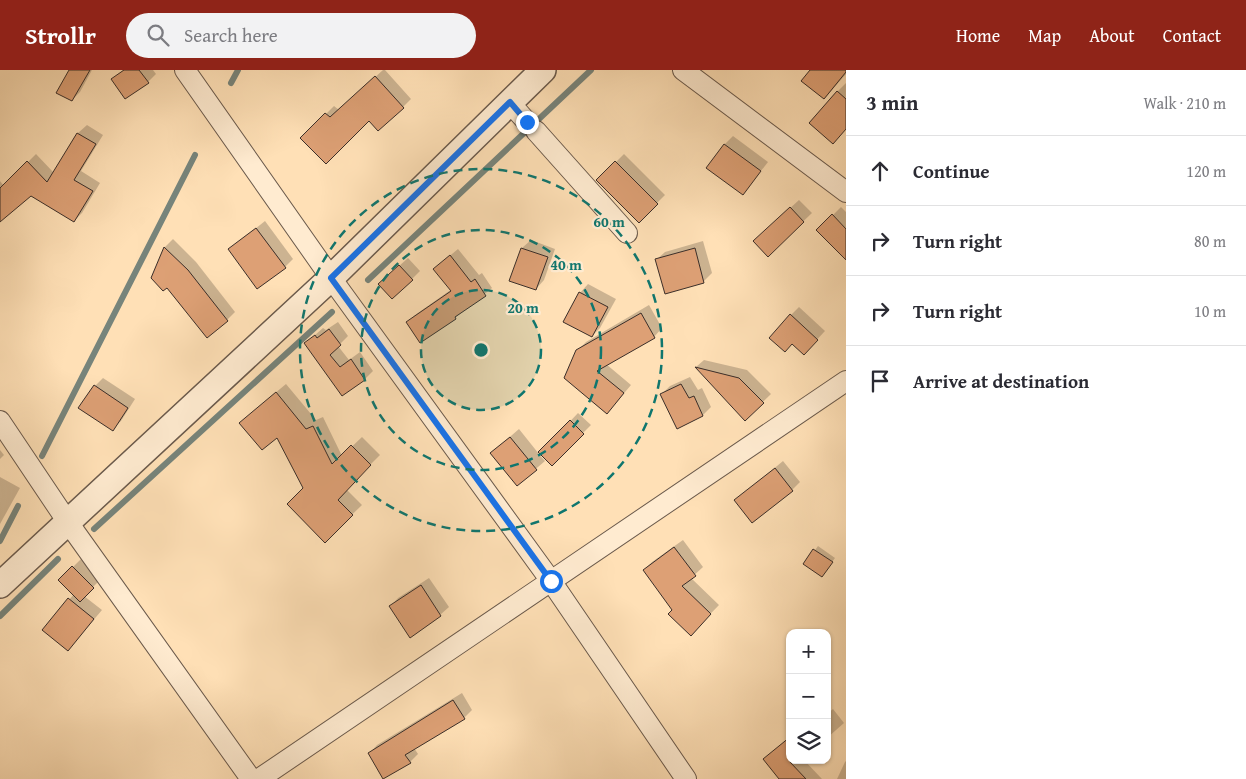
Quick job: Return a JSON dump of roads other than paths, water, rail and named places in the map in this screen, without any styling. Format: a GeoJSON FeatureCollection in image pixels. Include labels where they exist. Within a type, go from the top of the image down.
{"type":"FeatureCollection","features":[{"type":"Feature","properties":{"kind":"street"},"geometry":{"type":"LineString","coordinates":[[184,70],[331,278],[551,581],[686,779]]}},
{"type":"Feature","properties":{"kind":"street"},"geometry":{"type":"LineString","coordinates":[[0,585],[331,278],[543,70]]}},
{"type":"Feature","properties":{"kind":"street"},"geometry":{"type":"LineString","coordinates":[[682,70],[846,192]]}},
{"type":"Feature","properties":{"kind":"street"},"geometry":{"type":"LineString","coordinates":[[510,102],[627,233]]}},
{"type":"Feature","properties":{"kind":"street"},"geometry":{"type":"LineString","coordinates":[[258,779],[846,380]]}},
{"type":"Feature","properties":{"kind":"street"},"geometry":{"type":"LineString","coordinates":[[0,420],[67,522],[251,779]]}},
{"type":"Feature","properties":{"kind":"waterway"},"geometry":{"type":"LineString","coordinates":[[231,83],[238,70]]}},
{"type":"Feature","properties":{"kind":"waterway"},"geometry":{"type":"LineString","coordinates":[[368,280],[591,70]]}},
{"type":"Feature","properties":{"kind":"waterway"},"geometry":{"type":"LineString","coordinates":[[42,456],[195,155]]}},
{"type":"Feature","properties":{"kind":"waterway"},"geometry":{"type":"LineString","coordinates":[[94,529],[332,312]]}},
{"type":"Feature","properties":{"kind":"waterway"},"geometry":{"type":"LineString","coordinates":[[0,541],[18,506]]}},
{"type":"Feature","properties":{"kind":"waterway"},"geometry":{"type":"LineString","coordinates":[[0,616],[58,559]]}}]}
